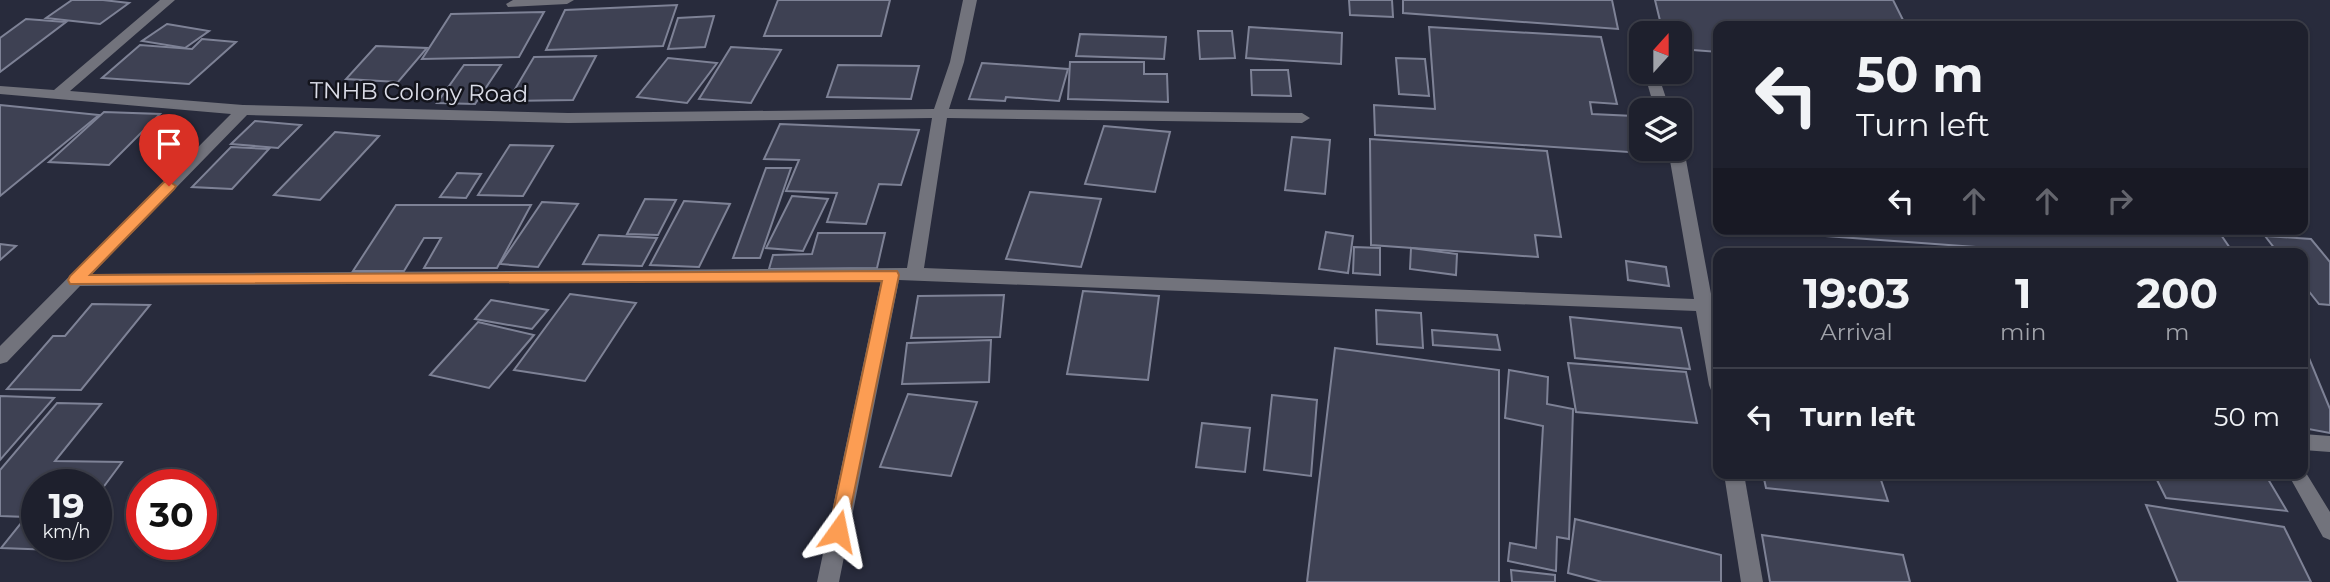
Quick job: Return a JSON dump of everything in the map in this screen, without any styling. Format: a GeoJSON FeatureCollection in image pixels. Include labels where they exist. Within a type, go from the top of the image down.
{"type":"FeatureCollection","features":[{"type":"Feature","properties":{"kind":"street"},"geometry":{"type":"LineString","coordinates":[[57,95],[168,0]]}},
{"type":"Feature","properties":{"kind":"street"},"geometry":{"type":"LineString","coordinates":[[513,4],[567,0]]}},
{"type":"Feature","properties":{"kind":"street"},"geometry":{"type":"LineString","coordinates":[[915,274],[940,113],[957,62],[970,0]]}},
{"type":"Feature","properties":{"kind":"street"},"geometry":{"type":"LineString","coordinates":[[1655,86],[1659,98]]}},
{"type":"Feature","properties":{"kind":"street","name":"TNHB Colony Road"},"geometry":{"type":"LineString","coordinates":[[0,90],[243,110],[568,118],[940,113],[1302,118]]}},
{"type":"Feature","properties":{"kind":"street"},"geometry":{"type":"LineString","coordinates":[[0,357],[243,110]]}},
{"type":"Feature","properties":{"kind":"street"},"geometry":{"type":"LineString","coordinates":[[76,280],[915,274],[1712,305],[1679,161]]}},
{"type":"Feature","properties":{"kind":"street"},"geometry":{"type":"LineString","coordinates":[[828,582],[891,275]]}},
{"type":"Feature","properties":{"kind":"street"},"geometry":{"type":"LineString","coordinates":[[2308,443],[2330,444]]}},
{"type":"Feature","properties":{"kind":"street"},"geometry":{"type":"LineString","coordinates":[[1735,479],[1752,582]]}},
{"type":"Feature","properties":{"kind":"street"},"geometry":{"type":"LineString","coordinates":[[2301,479],[2330,531]]}},
{"type":"Feature","properties":{"kind":"building"},"geometry":{"type":"Polygon","coordinates":[[[72,0],[129,3],[100,24],[46,18],[72,0]]]}},
{"type":"Feature","properties":{"kind":"building"},"geometry":{"type":"Polygon","coordinates":[[[778,0],[890,0],[881,36],[764,36],[778,0]]]}},
{"type":"Feature","properties":{"kind":"building"},"geometry":{"type":"Polygon","coordinates":[[[1349,0],[1392,0],[1393,17],[1350,15],[1349,0]]]}},
{"type":"Feature","properties":{"kind":"building"},"geometry":{"type":"Polygon","coordinates":[[[1403,0],[1612,0],[1618,29],[1403,13],[1403,0]]]}},
{"type":"Feature","properties":{"kind":"building"},"geometry":{"type":"Polygon","coordinates":[[[1655,0],[1893,0],[1904,21],[1713,21],[1713,52],[1692,50],[1692,21],[1660,21],[1655,0]]]}},
{"type":"Feature","properties":{"kind":"building"},"geometry":{"type":"Polygon","coordinates":[[[677,5],[663,46],[546,50],[565,10],[677,5]]]}},
{"type":"Feature","properties":{"kind":"building"},"geometry":{"type":"Polygon","coordinates":[[[544,12],[519,57],[422,59],[451,14],[544,12]]]}},
{"type":"Feature","properties":{"kind":"building"},"geometry":{"type":"Polygon","coordinates":[[[714,16],[705,47],[668,49],[678,18],[714,16]]]}},
{"type":"Feature","properties":{"kind":"building"},"geometry":{"type":"Polygon","coordinates":[[[26,19],[66,22],[0,72],[0,38],[26,19]]]}},
{"type":"Feature","properties":{"kind":"building"},"geometry":{"type":"Polygon","coordinates":[[[167,24],[209,31],[185,48],[142,41],[167,24]]]}},
{"type":"Feature","properties":{"kind":"building"},"geometry":{"type":"Polygon","coordinates":[[[1249,27],[1342,33],[1341,64],[1246,58],[1249,27]]]}},
{"type":"Feature","properties":{"kind":"building"},"geometry":{"type":"Polygon","coordinates":[[[1429,27],[1601,37],[1617,104],[1590,102],[1592,114],[1629,116],[1629,152],[1375,135],[1374,105],[1435,109],[1429,27]]]}},
{"type":"Feature","properties":{"kind":"building"},"geometry":{"type":"Polygon","coordinates":[[[1198,31],[1232,31],[1235,58],[1200,59],[1198,31]]]}},
{"type":"Feature","properties":{"kind":"building"},"geometry":{"type":"Polygon","coordinates":[[[1080,34],[1166,37],[1164,59],[1076,56],[1080,34]]]}},
{"type":"Feature","properties":{"kind":"building"},"geometry":{"type":"Polygon","coordinates":[[[202,39],[236,42],[189,84],[102,78],[140,45],[192,49],[202,39]]]}},
{"type":"Feature","properties":{"kind":"building"},"geometry":{"type":"Polygon","coordinates":[[[376,46],[427,48],[398,82],[346,79],[376,46]]]}},
{"type":"Feature","properties":{"kind":"building"},"geometry":{"type":"Polygon","coordinates":[[[731,47],[781,50],[751,103],[699,99],[731,47]]]}},
{"type":"Feature","properties":{"kind":"building"},"geometry":{"type":"Polygon","coordinates":[[[596,56],[573,100],[508,101],[534,57],[596,56]]]}},
{"type":"Feature","properties":{"kind":"building"},"geometry":{"type":"Polygon","coordinates":[[[668,58],[717,63],[687,103],[637,97],[668,58]]]}},
{"type":"Feature","properties":{"kind":"building"},"geometry":{"type":"Polygon","coordinates":[[[1396,58],[1425,59],[1429,96],[1399,94],[1396,58]]]}},
{"type":"Feature","properties":{"kind":"building"},"geometry":{"type":"Polygon","coordinates":[[[1070,62],[1144,62],[1144,74],[1167,74],[1168,102],[1068,99],[1070,62]]]}},
{"type":"Feature","properties":{"kind":"building"},"geometry":{"type":"Polygon","coordinates":[[[982,63],[1068,69],[1059,101],[1006,97],[1005,101],[969,99],[982,63]]]}},
{"type":"Feature","properties":{"kind":"building"},"geometry":{"type":"Polygon","coordinates":[[[464,65],[501,65],[475,104],[437,103],[464,65]]]}},
{"type":"Feature","properties":{"kind":"building"},"geometry":{"type":"Polygon","coordinates":[[[838,65],[919,66],[911,99],[827,97],[838,65]]]}},
{"type":"Feature","properties":{"kind":"building"},"geometry":{"type":"Polygon","coordinates":[[[1251,70],[1288,70],[1291,96],[1252,95],[1251,70]]]}},
{"type":"Feature","properties":{"kind":"building"},"geometry":{"type":"Polygon","coordinates":[[[0,105],[99,115],[0,196],[0,105]]]}},
{"type":"Feature","properties":{"kind":"building"},"geometry":{"type":"Polygon","coordinates":[[[104,112],[160,114],[109,165],[49,162],[104,112]]]}},
{"type":"Feature","properties":{"kind":"building"},"geometry":{"type":"Polygon","coordinates":[[[255,121],[301,125],[278,148],[231,144],[255,121]]]}},
{"type":"Feature","properties":{"kind":"building"},"geometry":{"type":"Polygon","coordinates":[[[780,124],[919,130],[901,185],[879,184],[866,224],[827,222],[837,193],[786,191],[799,160],[764,159],[780,124]]]}},
{"type":"Feature","properties":{"kind":"building"},"geometry":{"type":"Polygon","coordinates":[[[1104,126],[1170,132],[1155,192],[1085,184],[1104,126]]]}},
{"type":"Feature","properties":{"kind":"building"},"geometry":{"type":"Polygon","coordinates":[[[335,132],[379,136],[320,200],[274,195],[335,132]]]}},
{"type":"Feature","properties":{"kind":"building"},"geometry":{"type":"Polygon","coordinates":[[[1292,137],[1330,140],[1325,194],[1285,190],[1292,137]]]}},
{"type":"Feature","properties":{"kind":"building"},"geometry":{"type":"Polygon","coordinates":[[[1370,139],[1547,151],[1561,237],[1535,235],[1538,257],[1371,245],[1370,139]]]}},
{"type":"Feature","properties":{"kind":"building"},"geometry":{"type":"Polygon","coordinates":[[[510,145],[553,146],[523,196],[478,195],[510,145]]]}},
{"type":"Feature","properties":{"kind":"building"},"geometry":{"type":"Polygon","coordinates":[[[231,147],[269,149],[232,189],[192,187],[231,147]]]}},
{"type":"Feature","properties":{"kind":"building"},"geometry":{"type":"Polygon","coordinates":[[[766,168],[791,168],[760,258],[733,258],[766,168]]]}},
{"type":"Feature","properties":{"kind":"building"},"geometry":{"type":"Polygon","coordinates":[[[457,173],[481,174],[466,198],[440,197],[457,173]]]}},
{"type":"Feature","properties":{"kind":"building"},"geometry":{"type":"Polygon","coordinates":[[[1030,192],[1101,199],[1081,267],[1006,259],[1030,192]]]}},
{"type":"Feature","properties":{"kind":"building"},"geometry":{"type":"Polygon","coordinates":[[[792,196],[828,199],[803,251],[766,248],[792,196]]]}},
{"type":"Feature","properties":{"kind":"building"},"geometry":{"type":"Polygon","coordinates":[[[645,199],[676,200],[658,235],[627,234],[645,199]]]}},
{"type":"Feature","properties":{"kind":"building"},"geometry":{"type":"Polygon","coordinates":[[[684,201],[730,204],[699,267],[650,265],[684,201]]]}},
{"type":"Feature","properties":{"kind":"building"},"geometry":{"type":"Polygon","coordinates":[[[542,202],[578,204],[538,267],[500,264],[542,202]]]}},
{"type":"Feature","properties":{"kind":"building"},"geometry":{"type":"Polygon","coordinates":[[[396,205],[531,205],[497,268],[424,268],[441,238],[424,238],[404,271],[353,271],[396,205]]]}},
{"type":"Feature","properties":{"kind":"building"},"geometry":{"type":"Polygon","coordinates":[[[1326,232],[1353,236],[1348,273],[1319,269],[1326,232]]]}},
{"type":"Feature","properties":{"kind":"building"},"geometry":{"type":"Polygon","coordinates":[[[818,233],[885,233],[877,268],[769,269],[773,255],[812,254],[818,233]]]}},
{"type":"Feature","properties":{"kind":"building"},"geometry":{"type":"Polygon","coordinates":[[[599,235],[657,238],[642,266],[583,264],[599,235]]]}},
{"type":"Feature","properties":{"kind":"building"},"geometry":{"type":"Polygon","coordinates":[[[2221,235],[2230,248],[1989,248],[1826,236],[2221,235]]]}},
{"type":"Feature","properties":{"kind":"building"},"geometry":{"type":"Polygon","coordinates":[[[2265,236],[2311,239],[2330,262],[2330,305],[2319,304],[2308,290],[2308,248],[2274,248],[2265,236]]]}},
{"type":"Feature","properties":{"kind":"building"},"geometry":{"type":"Polygon","coordinates":[[[0,244],[16,246],[0,260],[0,244]]]}},
{"type":"Feature","properties":{"kind":"building"},"geometry":{"type":"Polygon","coordinates":[[[1354,247],[1380,248],[1380,275],[1353,273],[1354,247]]]}},
{"type":"Feature","properties":{"kind":"building"},"geometry":{"type":"Polygon","coordinates":[[[1411,248],[1457,254],[1456,275],[1410,269],[1411,248]]]}},
{"type":"Feature","properties":{"kind":"building"},"geometry":{"type":"Polygon","coordinates":[[[1626,261],[1666,267],[1669,286],[1628,280],[1626,261]]]}},
{"type":"Feature","properties":{"kind":"building"},"geometry":{"type":"Polygon","coordinates":[[[1083,291],[1159,296],[1148,380],[1067,374],[1083,291]]]}},
{"type":"Feature","properties":{"kind":"building"},"geometry":{"type":"Polygon","coordinates":[[[570,294],[636,303],[585,381],[514,370],[570,294]]]}},
{"type":"Feature","properties":{"kind":"building"},"geometry":{"type":"Polygon","coordinates":[[[1004,295],[1000,337],[911,338],[918,296],[1004,295]]]}},
{"type":"Feature","properties":{"kind":"building"},"geometry":{"type":"Polygon","coordinates":[[[491,300],[548,310],[532,329],[475,319],[491,300]]]}},
{"type":"Feature","properties":{"kind":"building"},"geometry":{"type":"Polygon","coordinates":[[[92,304],[150,305],[81,390],[7,389],[53,336],[65,336],[92,304]]]}},
{"type":"Feature","properties":{"kind":"building"},"geometry":{"type":"Polygon","coordinates":[[[1376,310],[1421,313],[1423,348],[1377,344],[1376,310]]]}},
{"type":"Feature","properties":{"kind":"building"},"geometry":{"type":"Polygon","coordinates":[[[1570,317],[1681,328],[1690,369],[1575,358],[1570,317]]]}},
{"type":"Feature","properties":{"kind":"building"},"geometry":{"type":"Polygon","coordinates":[[[478,322],[534,335],[489,388],[430,375],[478,322]]]}},
{"type":"Feature","properties":{"kind":"building"},"geometry":{"type":"Polygon","coordinates":[[[1432,330],[1497,335],[1500,350],[1433,345],[1432,330]]]}},
{"type":"Feature","properties":{"kind":"building"},"geometry":{"type":"Polygon","coordinates":[[[991,340],[989,382],[902,384],[907,343],[991,340]]]}},
{"type":"Feature","properties":{"kind":"building"},"geometry":{"type":"Polygon","coordinates":[[[1335,348],[1499,370],[1499,582],[1307,582],[1335,348]]]}},
{"type":"Feature","properties":{"kind":"building"},"geometry":{"type":"Polygon","coordinates":[[[2308,358],[2330,409],[2330,433],[2308,429],[2308,358]]]}},
{"type":"Feature","properties":{"kind":"building"},"geometry":{"type":"Polygon","coordinates":[[[1568,363],[1686,372],[1697,423],[1576,412],[1568,363]]]}},
{"type":"Feature","properties":{"kind":"building"},"geometry":{"type":"Polygon","coordinates":[[[1509,370],[1548,377],[1547,404],[1573,409],[1569,539],[1557,537],[1556,571],[1508,561],[1510,543],[1536,548],[1543,426],[1505,418],[1509,370]]]}},
{"type":"Feature","properties":{"kind":"building"},"geometry":{"type":"Polygon","coordinates":[[[908,394],[977,402],[951,476],[880,467],[908,394]]]}},
{"type":"Feature","properties":{"kind":"building"},"geometry":{"type":"Polygon","coordinates":[[[1272,395],[1317,400],[1311,476],[1264,470],[1272,395]]]}},
{"type":"Feature","properties":{"kind":"building"},"geometry":{"type":"Polygon","coordinates":[[[0,396],[54,398],[0,460],[0,396]]]}},
{"type":"Feature","properties":{"kind":"building"},"geometry":{"type":"Polygon","coordinates":[[[57,403],[101,404],[55,461],[122,462],[112,475],[112,469],[21,469],[21,517],[0,516],[0,470],[57,403]]]}},
{"type":"Feature","properties":{"kind":"building"},"geometry":{"type":"Polygon","coordinates":[[[1202,423],[1250,428],[1245,472],[1196,467],[1202,423]]]}},
{"type":"Feature","properties":{"kind":"building"},"geometry":{"type":"Polygon","coordinates":[[[1764,479],[1881,479],[1888,501],[1766,488],[1764,479]]]}},
{"type":"Feature","properties":{"kind":"building"},"geometry":{"type":"Polygon","coordinates":[[[2156,479],[2268,479],[2287,511],[2166,498],[2156,479]]]}},
{"type":"Feature","properties":{"kind":"building"},"geometry":{"type":"Polygon","coordinates":[[[2146,505],[2284,527],[2311,582],[2178,582],[2146,505]]]}},
{"type":"Feature","properties":{"kind":"building"},"geometry":{"type":"Polygon","coordinates":[[[1575,519],[1721,555],[1721,582],[1602,582],[1568,573],[1575,519]]]}},
{"type":"Feature","properties":{"kind":"building"},"geometry":{"type":"Polygon","coordinates":[[[21,523],[21,549],[1,548],[21,523]]]}},
{"type":"Feature","properties":{"kind":"building"},"geometry":{"type":"Polygon","coordinates":[[[1762,535],[1903,555],[1910,582],[1770,582],[1762,535]]]}},
{"type":"Feature","properties":{"kind":"building"},"geometry":{"type":"Polygon","coordinates":[[[1511,570],[1555,575],[1555,582],[1512,582],[1511,570]]]}},
{"type":"Feature","properties":{"kind":"route"},"geometry":{"type":"LineString","coordinates":[[169,186],[76,280],[891,275],[838,531]]}}]}
